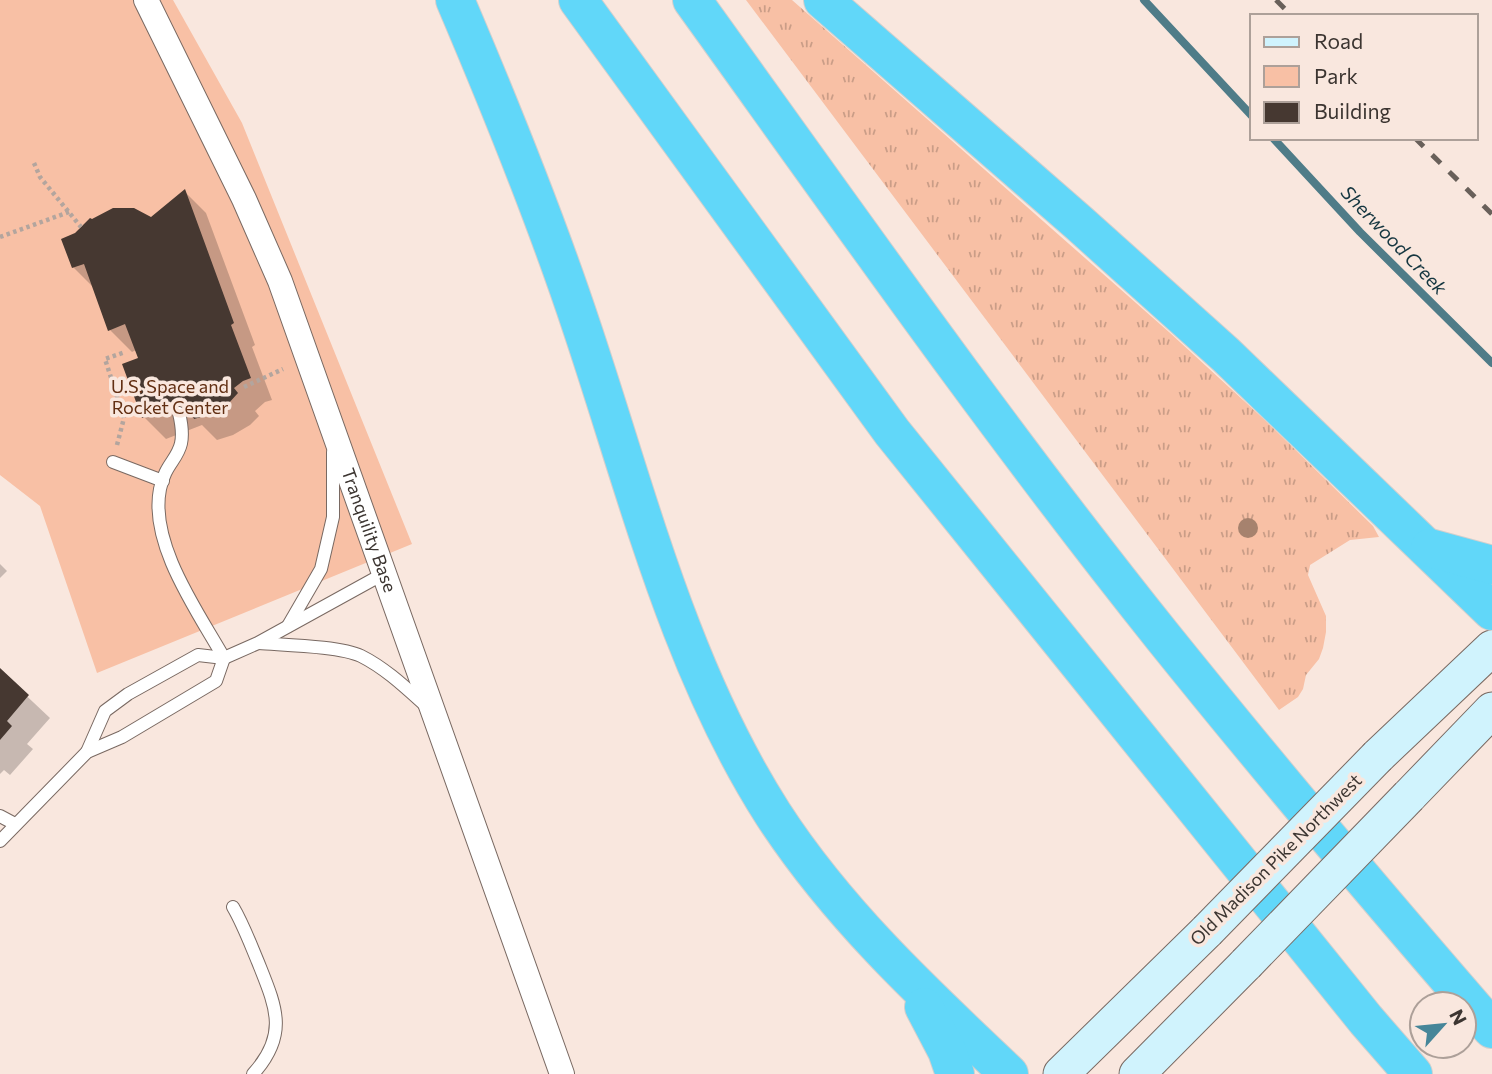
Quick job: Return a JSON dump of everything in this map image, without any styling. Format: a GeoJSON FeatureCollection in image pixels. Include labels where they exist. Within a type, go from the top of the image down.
{"type":"FeatureCollection","features":[{"type":"Feature","properties":{"kind":"highway"},"geometry":{"type":"LineString","coordinates":[[454,0],[508,124],[554,245],[692,656],[717,713],[774,815],[810,865],[910,980],[1009,1074]]}},
{"type":"Feature","properties":{"kind":"highway"},"geometry":{"type":"LineString","coordinates":[[578,0],[892,432],[1366,1020],[1413,1074]]}},
{"type":"Feature","properties":{"kind":"highway"},"geometry":{"type":"LineString","coordinates":[[692,0],[900,289],[1044,483],[1162,635],[1286,788],[1492,1029]]}},
{"type":"Feature","properties":{"kind":"highway"},"geometry":{"type":"LineString","coordinates":[[823,0],[1180,314],[1492,611]]}},
{"type":"Feature","properties":{"kind":"highway"},"geometry":{"type":"LineString","coordinates":[[1428,548],[1492,565]]}},
{"type":"Feature","properties":{"kind":"highway"},"geometry":{"type":"LineString","coordinates":[[910,980],[947,1051],[955,1074]]}},
{"type":"Feature","properties":{"kind":"main road","name":"Old Madison Pike Northwest"},"geometry":{"type":"LineString","coordinates":[[1061,1074],[1207,931],[1378,757],[1492,648]]}},
{"type":"Feature","properties":{"kind":"main road"},"geometry":{"type":"LineString","coordinates":[[1138,1074],[1492,710]]}},
{"type":"Feature","properties":{"kind":"street","name":"Tranquility Base"},"geometry":{"type":"LineString","coordinates":[[146,0],[244,199],[279,281],[562,1074]]}},
{"type":"Feature","properties":{"kind":"lane"},"geometry":{"type":"LineString","coordinates":[[87,752],[122,737],[216,681],[224,658],[163,542],[159,505],[163,481],[183,439],[179,413]]}},
{"type":"Feature","properties":{"kind":"lane"},"geometry":{"type":"LineString","coordinates":[[288,627],[321,569],[334,517],[333,431]]}},
{"type":"Feature","properties":{"kind":"lane"},"geometry":{"type":"LineString","coordinates":[[115,462],[163,481]]}},
{"type":"Feature","properties":{"kind":"lane"},"geometry":{"type":"LineString","coordinates":[[0,841],[87,752],[105,711],[128,694],[198,655],[224,658],[258,643],[385,573]]}},
{"type":"Feature","properties":{"kind":"lane"},"geometry":{"type":"LineString","coordinates":[[258,643],[359,655],[391,675],[434,713]]}},
{"type":"Feature","properties":{"kind":"lane"},"geometry":{"type":"LineString","coordinates":[[0,816],[15,824]]}},
{"type":"Feature","properties":{"kind":"lane"},"geometry":{"type":"LineString","coordinates":[[233,907],[242,922],[274,1003],[277,1021],[270,1052],[253,1074]]}},
{"type":"Feature","properties":{"kind":"path"},"geometry":{"type":"LineString","coordinates":[[34,163],[40,177],[81,227]]}},
{"type":"Feature","properties":{"kind":"path"},"geometry":{"type":"LineString","coordinates":[[0,237],[69,212]]}},
{"type":"Feature","properties":{"kind":"path"},"geometry":{"type":"LineString","coordinates":[[115,462],[124,418],[105,359],[125,352]]}},
{"type":"Feature","properties":{"kind":"path"},"geometry":{"type":"LineString","coordinates":[[244,387],[283,369]]}},
{"type":"Feature","properties":{"kind":"green space","name":"U.S. Space and Rocket Center"},"geometry":{"type":"Polygon","coordinates":[[[0,0],[173,0],[242,123],[412,544],[97,673],[40,506],[0,475],[0,0]]]}},
{"type":"Feature","properties":{"kind":"green space"},"geometry":{"type":"Polygon","coordinates":[[[746,0],[792,0],[1169,332],[1267,422],[1373,526],[1379,537],[1350,540],[1310,565],[1308,575],[1326,616],[1326,632],[1319,659],[1306,675],[1298,697],[1279,710],[746,0]]]}},
{"type":"Feature","properties":{"kind":"building"},"geometry":{"type":"Polygon","coordinates":[[[185,189],[251,378],[234,388],[238,393],[228,404],[211,414],[194,419],[187,401],[142,418],[122,364],[138,358],[125,324],[108,331],[84,264],[72,268],[61,239],[75,233],[90,218],[113,208],[134,208],[151,217],[185,189]]]}},
{"type":"Feature","properties":{"kind":"building"},"geometry":{"type":"Polygon","coordinates":[[[0,668],[29,695],[7,721],[12,726],[0,740],[0,668]]]}},
{"type":"Feature","properties":{"kind":"waterway","name":"Sherwood Creek"},"geometry":{"type":"LineString","coordinates":[[1144,0],[1250,114]]}},
{"type":"Feature","properties":{"kind":"waterway","name":"Sherwood Creek"},"geometry":{"type":"LineString","coordinates":[[1275,140],[1360,232],[1492,363]]}},
{"type":"Feature","properties":{"kind":"railway"},"geometry":{"type":"LineString","coordinates":[[1276,0],[1290,14]]}},
{"type":"Feature","properties":{"kind":"railway"},"geometry":{"type":"LineString","coordinates":[[1417,140],[1492,214]]}}]}
